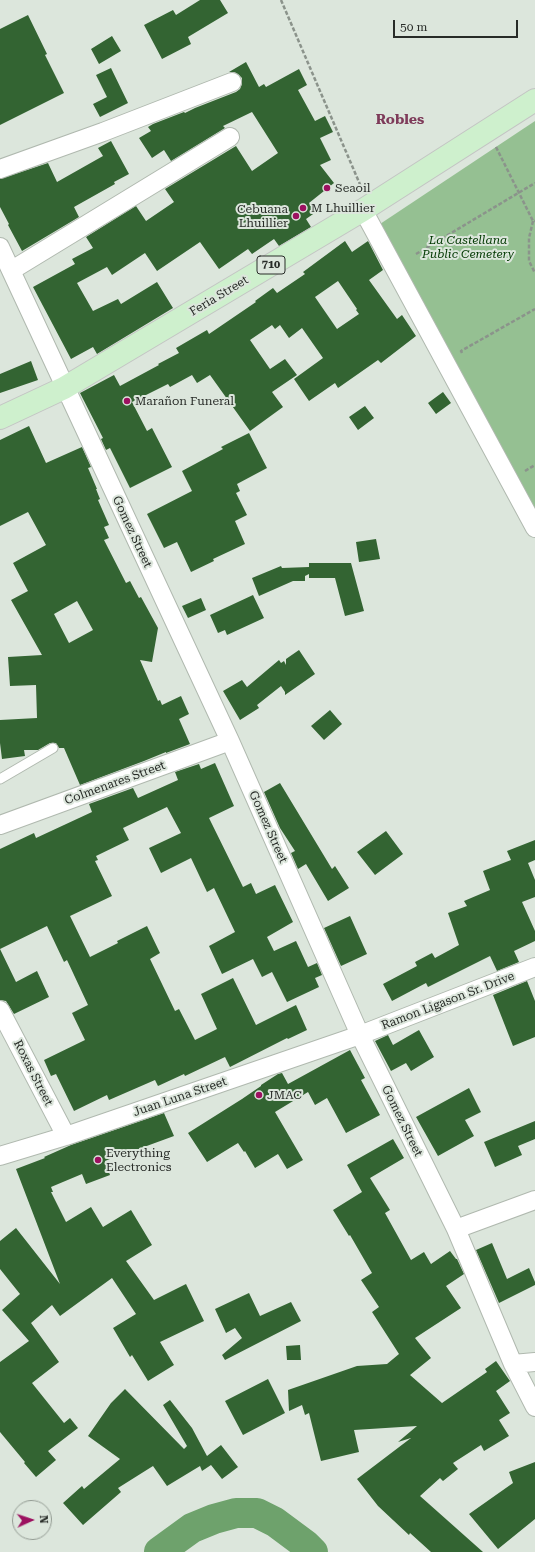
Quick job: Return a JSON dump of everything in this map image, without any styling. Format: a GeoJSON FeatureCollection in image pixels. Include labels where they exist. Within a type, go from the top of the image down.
{"type":"FeatureCollection","features":[{"type":"Feature","properties":{"kind":"main road","name":"Feria Street"},"geometry":{"type":"LineString","coordinates":[[0,418],[64,388],[366,208],[535,100]]}},
{"type":"Feature","properties":{"kind":"street"},"geometry":{"type":"LineString","coordinates":[[0,169],[104,132],[232,82]]}},
{"type":"Feature","properties":{"kind":"street"},"geometry":{"type":"LineString","coordinates":[[12,270],[230,137]]}},
{"type":"Feature","properties":{"kind":"street"},"geometry":{"type":"LineString","coordinates":[[366,208],[535,528]]}},
{"type":"Feature","properties":{"kind":"street","name":"Gomez Street"},"geometry":{"type":"LineString","coordinates":[[0,247],[12,270],[64,388],[230,741],[360,1034],[456,1229],[513,1364],[535,1407]]}},
{"type":"Feature","properties":{"kind":"street","name":"Colmenares Street"},"geometry":{"type":"LineString","coordinates":[[0,825],[230,741]]}},
{"type":"Feature","properties":{"kind":"street","name":"Ramon Ligason Sr. Drive"},"geometry":{"type":"LineString","coordinates":[[360,1034],[535,967]]}},
{"type":"Feature","properties":{"kind":"street","name":"Roxas Street"},"geometry":{"type":"LineString","coordinates":[[0,1010],[66,1136]]}},
{"type":"Feature","properties":{"kind":"street","name":"Juan Luna Street"},"geometry":{"type":"LineString","coordinates":[[0,1156],[66,1136],[360,1034]]}},
{"type":"Feature","properties":{"kind":"street"},"geometry":{"type":"LineString","coordinates":[[456,1229],[535,1200]]}},
{"type":"Feature","properties":{"kind":"street"},"geometry":{"type":"LineString","coordinates":[[513,1364],[535,1362]]}},
{"type":"Feature","properties":{"kind":"lane"},"geometry":{"type":"LineString","coordinates":[[0,779],[53,748]]}},
{"type":"Feature","properties":{"kind":"path"},"geometry":{"type":"LineString","coordinates":[[281,0],[366,208]]}},
{"type":"Feature","properties":{"kind":"path"},"geometry":{"type":"LineString","coordinates":[[487,131],[534,221],[529,238],[529,261],[535,273]]}},
{"type":"Feature","properties":{"kind":"path"},"geometry":{"type":"LineString","coordinates":[[416,254],[535,183]]}},
{"type":"Feature","properties":{"kind":"path"},"geometry":{"type":"LineString","coordinates":[[464,358],[461,351],[535,309]]}},
{"type":"Feature","properties":{"kind":"path"},"geometry":{"type":"LineString","coordinates":[[525,471],[535,465]]}},
{"type":"Feature","properties":{"kind":"green space","name":"La Castellana Public Cemetery"},"geometry":{"type":"Polygon","coordinates":[[[535,121],[535,510],[380,224],[535,121]]]}},
{"type":"Feature","properties":{"kind":"building"},"geometry":{"type":"Polygon","coordinates":[[[200,0],[220,0],[228,13],[188,37],[191,44],[162,59],[144,25],[173,10],[176,15],[200,0]]]}},
{"type":"Feature","properties":{"kind":"building"},"geometry":{"type":"Polygon","coordinates":[[[28,15],[47,54],[45,55],[64,93],[0,125],[0,29],[28,15]]]}},
{"type":"Feature","properties":{"kind":"building"},"geometry":{"type":"Polygon","coordinates":[[[112,36],[121,51],[99,64],[91,49],[112,36]]]}},
{"type":"Feature","properties":{"kind":"building"},"geometry":{"type":"Polygon","coordinates":[[[246,62],[259,87],[264,84],[266,87],[299,69],[307,85],[298,90],[315,121],[325,116],[333,132],[320,138],[331,160],[320,165],[334,183],[309,203],[316,212],[306,219],[311,227],[279,246],[274,239],[252,254],[248,249],[219,269],[200,242],[157,271],[145,253],[112,275],[107,267],[77,283],[93,311],[118,299],[121,304],[157,282],[173,308],[97,354],[93,347],[71,359],[33,287],[75,264],[72,259],[93,248],[86,237],[136,206],[146,221],[174,202],[165,189],[236,146],[252,171],[278,153],[252,112],[223,126],[225,128],[171,161],[164,150],[152,158],[139,138],[151,131],[148,127],[153,124],[184,112],[185,113],[236,92],[240,89],[242,78],[234,72],[229,72],[246,62]]]}},
{"type":"Feature","properties":{"kind":"building"},"geometry":{"type":"Polygon","coordinates":[[[111,68],[128,103],[100,117],[93,104],[107,97],[96,75],[111,68]]]}},
{"type":"Feature","properties":{"kind":"building"},"geometry":{"type":"Polygon","coordinates":[[[111,141],[129,174],[114,182],[115,184],[74,207],[79,217],[22,251],[0,207],[0,179],[48,163],[57,182],[103,156],[98,148],[111,141]]]}},
{"type":"Feature","properties":{"kind":"building"},"geometry":{"type":"Polygon","coordinates":[[[345,241],[352,252],[368,241],[383,270],[369,280],[397,319],[402,315],[416,336],[381,363],[378,360],[338,388],[335,383],[309,401],[294,379],[323,358],[302,328],[289,338],[280,325],[275,329],[272,325],[250,340],[270,369],[285,359],[297,375],[272,392],[283,407],[250,431],[210,375],[197,383],[192,375],[170,387],[168,384],[132,402],[147,431],[152,428],[172,467],[130,488],[110,448],[106,450],[101,439],[103,438],[80,393],[114,375],[120,386],[159,365],[158,364],[179,353],[176,348],[207,330],[209,334],[256,302],[255,301],[273,288],[277,293],[305,274],[303,272],[345,241]],[[338,281],[315,297],[337,329],[359,314],[356,310],[357,309],[338,281]]]}},
{"type":"Feature","properties":{"kind":"building"},"geometry":{"type":"Polygon","coordinates":[[[31,361],[38,380],[0,393],[0,374],[31,361]]]}},
{"type":"Feature","properties":{"kind":"building"},"geometry":{"type":"Polygon","coordinates":[[[443,392],[451,403],[436,414],[428,403],[443,392]]]}},
{"type":"Feature","properties":{"kind":"building"},"geometry":{"type":"Polygon","coordinates":[[[365,406],[374,418],[358,430],[349,417],[365,406]]]}},
{"type":"Feature","properties":{"kind":"building"},"geometry":{"type":"Polygon","coordinates":[[[29,426],[46,463],[82,447],[91,467],[88,468],[97,489],[100,499],[98,500],[109,525],[104,527],[109,538],[104,540],[126,583],[130,581],[139,598],[141,597],[158,628],[152,662],[140,660],[158,701],[160,700],[162,705],[181,696],[189,714],[179,719],[190,744],[80,785],[64,748],[59,748],[56,743],[50,743],[38,750],[24,750],[25,756],[2,759],[0,720],[37,718],[36,685],[10,686],[8,657],[42,655],[11,600],[28,591],[13,563],[46,545],[28,512],[0,526],[0,440],[29,426]],[[77,601],[54,614],[69,643],[93,630],[77,601]]]}},
{"type":"Feature","properties":{"kind":"building"},"geometry":{"type":"Polygon","coordinates":[[[249,433],[267,468],[237,484],[240,491],[236,493],[247,515],[235,521],[245,544],[213,559],[214,561],[191,572],[177,542],[164,548],[147,514],[192,491],[182,471],[223,449],[221,447],[249,433]]]}},
{"type":"Feature","properties":{"kind":"building"},"geometry":{"type":"Polygon","coordinates":[[[376,539],[380,559],[359,562],[356,542],[376,539]]]}},
{"type":"Feature","properties":{"kind":"building"},"geometry":{"type":"Polygon","coordinates":[[[309,563],[351,563],[364,611],[345,616],[335,578],[309,578],[309,574],[305,576],[305,581],[293,581],[259,596],[252,578],[281,566],[282,568],[309,567],[309,563]]]}},
{"type":"Feature","properties":{"kind":"building"},"geometry":{"type":"Polygon","coordinates":[[[253,595],[264,618],[227,635],[225,630],[218,633],[210,615],[253,595]]]}},
{"type":"Feature","properties":{"kind":"building"},"geometry":{"type":"Polygon","coordinates":[[[201,598],[206,610],[188,618],[182,606],[201,598]]]}},
{"type":"Feature","properties":{"kind":"building"},"geometry":{"type":"Polygon","coordinates":[[[299,650],[315,674],[285,695],[285,692],[281,686],[257,705],[259,708],[240,720],[223,691],[242,680],[247,687],[279,660],[281,663],[284,661],[286,665],[286,659],[299,650]]]}},
{"type":"Feature","properties":{"kind":"building"},"geometry":{"type":"Polygon","coordinates":[[[330,710],[342,724],[324,740],[311,726],[330,710]]]}},
{"type":"Feature","properties":{"kind":"building"},"geometry":{"type":"Polygon","coordinates":[[[215,763],[234,806],[209,818],[243,887],[251,883],[256,894],[275,885],[293,922],[267,937],[274,951],[296,941],[308,967],[317,963],[322,975],[315,978],[319,987],[287,1002],[272,972],[262,977],[253,959],[222,974],[209,946],[235,932],[214,888],[207,892],[191,858],[161,873],[149,848],[181,833],[167,807],[123,828],[129,840],[96,856],[98,860],[95,861],[112,896],[70,916],[90,957],[147,926],[160,953],[150,959],[175,1011],[179,1009],[195,1040],[217,1029],[201,994],[233,978],[256,1025],[296,1005],[307,1030],[288,1039],[287,1038],[230,1067],[225,1057],[185,1076],[184,1074],[158,1086],[155,1080],[109,1100],[107,1095],[74,1111],[56,1074],[51,1076],[44,1060],[85,1040],[72,1013],[88,1005],[67,960],[64,962],[47,926],[0,949],[0,849],[34,833],[36,838],[92,812],[89,804],[133,788],[138,798],[178,780],[175,772],[199,764],[201,769],[215,763]]]}},
{"type":"Feature","properties":{"kind":"building"},"geometry":{"type":"Polygon","coordinates":[[[280,783],[332,869],[335,866],[349,888],[328,901],[306,864],[298,869],[291,853],[295,851],[280,828],[264,792],[280,783]]]}},
{"type":"Feature","properties":{"kind":"building"},"geometry":{"type":"Polygon","coordinates":[[[386,831],[403,854],[375,875],[357,852],[386,831]]]}},
{"type":"Feature","properties":{"kind":"building"},"geometry":{"type":"Polygon","coordinates":[[[535,840],[535,860],[528,863],[535,880],[535,897],[522,902],[535,931],[535,941],[514,951],[519,962],[497,971],[490,956],[428,987],[426,983],[392,1001],[383,984],[417,966],[415,962],[432,953],[435,958],[459,945],[448,913],[467,906],[464,901],[490,890],[483,871],[511,860],[507,851],[535,840]]]}},
{"type":"Feature","properties":{"kind":"building"},"geometry":{"type":"Polygon","coordinates":[[[350,916],[367,954],[341,966],[324,928],[350,916]]]}},
{"type":"Feature","properties":{"kind":"building"},"geometry":{"type":"Polygon","coordinates":[[[0,949],[16,982],[37,971],[49,997],[14,1014],[6,1001],[0,1000],[0,949]]]}},
{"type":"Feature","properties":{"kind":"building"},"geometry":{"type":"Polygon","coordinates":[[[527,981],[535,1001],[535,1037],[513,1046],[493,995],[527,981]]]}},
{"type":"Feature","properties":{"kind":"building"},"geometry":{"type":"Polygon","coordinates":[[[419,1030],[434,1057],[411,1071],[406,1063],[391,1071],[375,1041],[388,1035],[393,1045],[419,1030]]]}},
{"type":"Feature","properties":{"kind":"building"},"geometry":{"type":"Polygon","coordinates":[[[350,1050],[365,1078],[361,1080],[380,1115],[346,1133],[327,1098],[315,1105],[308,1092],[275,1112],[303,1160],[287,1169],[278,1154],[255,1168],[245,1151],[244,1152],[238,1143],[207,1162],[188,1133],[278,1074],[282,1073],[288,1084],[350,1050]]]}},
{"type":"Feature","properties":{"kind":"building"},"geometry":{"type":"Polygon","coordinates":[[[469,1088],[481,1112],[465,1120],[474,1136],[438,1156],[416,1117],[469,1088]]]}},
{"type":"Feature","properties":{"kind":"building"},"geometry":{"type":"Polygon","coordinates":[[[164,1113],[174,1136],[105,1161],[110,1175],[86,1184],[82,1174],[51,1187],[53,1192],[51,1192],[66,1222],[91,1207],[103,1227],[131,1210],[152,1245],[126,1261],[154,1300],[186,1284],[204,1321],[160,1342],[174,1365],[148,1381],[132,1355],[130,1357],[113,1328],[136,1314],[112,1278],[60,1316],[52,1305],[31,1323],[59,1362],[32,1383],[64,1423],[70,1418],[78,1428],[48,1451],[56,1460],[36,1477],[0,1432],[0,1362],[29,1341],[2,1310],[20,1294],[0,1269],[0,1241],[16,1228],[60,1284],[16,1169],[45,1158],[44,1157],[71,1145],[164,1113]]]}},
{"type":"Feature","properties":{"kind":"building"},"geometry":{"type":"Polygon","coordinates":[[[535,1121],[535,1139],[518,1146],[522,1155],[495,1167],[484,1142],[535,1121]]]}},
{"type":"Feature","properties":{"kind":"building"},"geometry":{"type":"Polygon","coordinates":[[[393,1139],[404,1158],[370,1178],[390,1210],[385,1213],[411,1260],[424,1252],[431,1264],[450,1251],[457,1259],[464,1274],[446,1286],[461,1308],[415,1338],[431,1358],[410,1375],[442,1403],[487,1372],[485,1369],[496,1361],[510,1381],[496,1391],[510,1413],[499,1420],[509,1436],[484,1451],[481,1445],[453,1463],[458,1469],[443,1481],[440,1478],[420,1496],[483,1552],[431,1552],[410,1533],[409,1535],[378,1506],[357,1479],[411,1438],[398,1442],[417,1426],[354,1430],[359,1452],[321,1461],[309,1413],[305,1415],[302,1405],[289,1411],[288,1390],[357,1366],[387,1364],[399,1354],[372,1312],[379,1307],[361,1280],[372,1273],[350,1235],[349,1236],[333,1210],[362,1192],[347,1165],[393,1139]]]}},
{"type":"Feature","properties":{"kind":"building"},"geometry":{"type":"Polygon","coordinates":[[[492,1243],[507,1279],[529,1268],[535,1282],[535,1285],[499,1303],[476,1250],[492,1243]]]}},
{"type":"Feature","properties":{"kind":"building"},"geometry":{"type":"Polygon","coordinates":[[[249,1293],[260,1316],[291,1302],[301,1321],[225,1360],[222,1355],[242,1338],[235,1328],[226,1333],[215,1309],[249,1293]]]}},
{"type":"Feature","properties":{"kind":"building"},"geometry":{"type":"Polygon","coordinates":[[[300,1345],[301,1360],[287,1360],[286,1346],[300,1345]]]}},
{"type":"Feature","properties":{"kind":"building"},"geometry":{"type":"Polygon","coordinates":[[[268,1379],[285,1413],[243,1435],[225,1401],[268,1379]]]}},
{"type":"Feature","properties":{"kind":"building"},"geometry":{"type":"Polygon","coordinates":[[[125,1389],[184,1449],[187,1446],[163,1405],[170,1400],[192,1428],[207,1456],[221,1445],[238,1467],[222,1479],[211,1465],[202,1471],[200,1466],[167,1486],[153,1466],[118,1488],[121,1492],[83,1525],[63,1503],[82,1486],[84,1489],[120,1459],[88,1436],[111,1403],[125,1389]]]}},
{"type":"Feature","properties":{"kind":"building"},"geometry":{"type":"Polygon","coordinates":[[[535,1462],[535,1519],[498,1549],[469,1514],[513,1483],[509,1472],[535,1462]]]}},
{"type":"Feature","properties":{"kind":"waterway"},"geometry":{"type":"LineString","coordinates":[[159,1552],[192,1528],[214,1519],[236,1513],[257,1513],[275,1522],[313,1552]]}},
{"type":"Feature","properties":{"kind":"place","name":"Seaoil"},"geometry":{"type":"Point","coordinates":[327,188]}},
{"type":"Feature","properties":{"kind":"place","name":"M Lhuillier"},"geometry":{"type":"Point","coordinates":[303,208]}},
{"type":"Feature","properties":{"kind":"place","name":"Cebuana Lhuillier"},"geometry":{"type":"Point","coordinates":[296,216]}},
{"type":"Feature","properties":{"kind":"place","name":"Marañon Funeral"},"geometry":{"type":"Point","coordinates":[127,401]}},
{"type":"Feature","properties":{"kind":"place","name":"JMAC"},"geometry":{"type":"Point","coordinates":[259,1095]}},
{"type":"Feature","properties":{"kind":"place","name":"Everything Electronics"},"geometry":{"type":"Point","coordinates":[98,1160]}},
{"type":"Feature","properties":{"kind":"district","name":"Robles"},"geometry":{"type":"Point","coordinates":[400,120]}}]}
